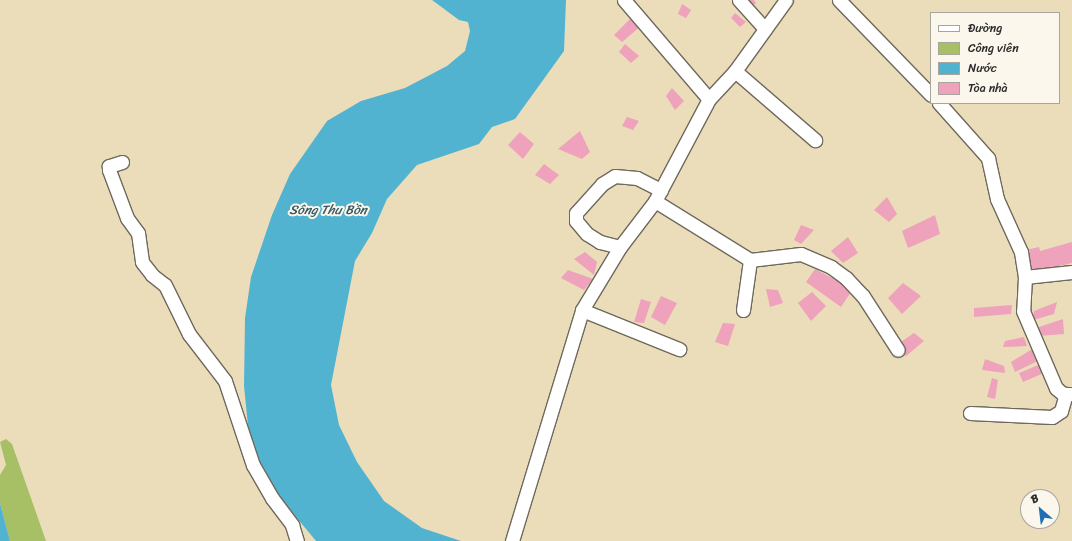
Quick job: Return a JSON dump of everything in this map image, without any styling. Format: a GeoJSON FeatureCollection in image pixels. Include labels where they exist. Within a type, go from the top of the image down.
{"type":"FeatureCollection","features":[{"type":"Feature","properties":{"kind":"street"},"geometry":{"type":"LineString","coordinates":[[624,0],[709,99]]}},
{"type":"Feature","properties":{"kind":"street"},"geometry":{"type":"LineString","coordinates":[[739,0],[765,29]]}},
{"type":"Feature","properties":{"kind":"street"},"geometry":{"type":"LineString","coordinates":[[512,541],[582,310],[620,247],[658,195],[709,99],[735,71],[786,0]]}},
{"type":"Feature","properties":{"kind":"street"},"geometry":{"type":"LineString","coordinates":[[839,0],[930,94]]}},
{"type":"Feature","properties":{"kind":"street"},"geometry":{"type":"LineString","coordinates":[[735,71],[815,140]]}},
{"type":"Feature","properties":{"kind":"street"},"geometry":{"type":"LineString","coordinates":[[940,104],[988,158],[997,199],[1021,252],[1025,278],[1023,311],[1056,388],[1069,394],[1061,411],[1052,417],[970,413]]}},
{"type":"Feature","properties":{"kind":"street"},"geometry":{"type":"LineString","coordinates":[[122,162],[109,166],[109,170],[127,218],[138,233],[142,262],[152,276],[165,284],[189,334],[225,381],[253,465],[272,498],[292,525],[297,541]]}},
{"type":"Feature","properties":{"kind":"street"},"geometry":{"type":"LineString","coordinates":[[620,247],[600,242],[587,234],[576,221],[576,212],[602,184],[615,176],[642,180],[658,195],[750,260],[801,254],[831,268],[846,278],[863,296],[898,350]]}},
{"type":"Feature","properties":{"kind":"street"},"geometry":{"type":"LineString","coordinates":[[743,310],[750,260]]}},
{"type":"Feature","properties":{"kind":"street"},"geometry":{"type":"LineString","coordinates":[[1025,278],[1072,272]]}},
{"type":"Feature","properties":{"kind":"street"},"geometry":{"type":"LineString","coordinates":[[582,310],[679,349]]}},
{"type":"Feature","properties":{"kind":"green space"},"geometry":{"type":"Polygon","coordinates":[[[6,439],[12,444],[46,541],[10,541],[0,503],[0,475],[6,465],[0,442],[6,439]]]}},
{"type":"Feature","properties":{"kind":"water","name":"Sông Thu Bồn"},"geometry":{"type":"Polygon","coordinates":[[[432,0],[566,0],[564,51],[515,119],[492,127],[479,144],[417,165],[387,199],[372,233],[355,261],[331,385],[339,425],[357,462],[384,501],[422,528],[461,541],[316,541],[263,477],[249,436],[244,386],[245,318],[251,277],[272,215],[290,174],[327,121],[361,101],[405,88],[447,66],[465,51],[470,31],[468,22],[459,20],[432,0]]]}},
{"type":"Feature","properties":{"kind":"water"},"geometry":{"type":"Polygon","coordinates":[[[0,503],[10,541],[0,541],[0,503]]]}},
{"type":"Feature","properties":{"kind":"building"},"geometry":{"type":"Polygon","coordinates":[[[741,0],[754,0],[756,3],[749,9],[741,0]]]}},
{"type":"Feature","properties":{"kind":"building"},"geometry":{"type":"Polygon","coordinates":[[[682,4],[691,10],[686,18],[678,14],[682,4]]]}},
{"type":"Feature","properties":{"kind":"building"},"geometry":{"type":"Polygon","coordinates":[[[735,13],[746,22],[740,27],[731,18],[735,13]]]}},
{"type":"Feature","properties":{"kind":"building"},"geometry":{"type":"Polygon","coordinates":[[[631,18],[641,26],[622,42],[614,35],[631,18]]]}},
{"type":"Feature","properties":{"kind":"building"},"geometry":{"type":"Polygon","coordinates":[[[625,44],[639,56],[631,63],[619,52],[625,44]]]}},
{"type":"Feature","properties":{"kind":"building"},"geometry":{"type":"Polygon","coordinates":[[[672,88],[684,101],[675,110],[666,96],[672,88]]]}},
{"type":"Feature","properties":{"kind":"building"},"geometry":{"type":"Polygon","coordinates":[[[627,117],[639,121],[633,130],[622,126],[627,117]]]}},
{"type":"Feature","properties":{"kind":"building"},"geometry":{"type":"Polygon","coordinates":[[[580,131],[590,152],[582,159],[558,149],[580,131]]]}},
{"type":"Feature","properties":{"kind":"building"},"geometry":{"type":"Polygon","coordinates":[[[520,132],[534,144],[523,159],[508,145],[520,132]]]}},
{"type":"Feature","properties":{"kind":"building"},"geometry":{"type":"Polygon","coordinates":[[[544,164],[559,175],[550,184],[535,175],[544,164]]]}},
{"type":"Feature","properties":{"kind":"building"},"geometry":{"type":"Polygon","coordinates":[[[887,197],[897,214],[889,222],[874,210],[887,197]]]}},
{"type":"Feature","properties":{"kind":"building"},"geometry":{"type":"Polygon","coordinates":[[[935,215],[940,234],[908,248],[902,231],[935,215]]]}},
{"type":"Feature","properties":{"kind":"building"},"geometry":{"type":"Polygon","coordinates":[[[801,225],[814,230],[801,244],[794,240],[801,225]]]}},
{"type":"Feature","properties":{"kind":"building"},"geometry":{"type":"Polygon","coordinates":[[[848,237],[858,253],[843,263],[831,251],[848,237]]]}},
{"type":"Feature","properties":{"kind":"building"},"geometry":{"type":"Polygon","coordinates":[[[1072,242],[1072,263],[1029,273],[1026,250],[1039,247],[1040,251],[1072,242]]]}},
{"type":"Feature","properties":{"kind":"building"},"geometry":{"type":"Polygon","coordinates":[[[585,252],[597,262],[594,275],[574,259],[585,252]]]}},
{"type":"Feature","properties":{"kind":"building"},"geometry":{"type":"Polygon","coordinates":[[[815,269],[853,289],[841,307],[806,282],[815,269]]]}},
{"type":"Feature","properties":{"kind":"building"},"geometry":{"type":"Polygon","coordinates":[[[568,270],[593,279],[584,290],[561,278],[568,270]]]}},
{"type":"Feature","properties":{"kind":"building"},"geometry":{"type":"Polygon","coordinates":[[[903,283],[921,296],[902,314],[888,298],[903,283]]]}},
{"type":"Feature","properties":{"kind":"building"},"geometry":{"type":"Polygon","coordinates":[[[766,289],[778,290],[783,303],[770,307],[766,289]]]}},
{"type":"Feature","properties":{"kind":"building"},"geometry":{"type":"Polygon","coordinates":[[[812,292],[826,306],[811,321],[798,303],[812,292]]]}},
{"type":"Feature","properties":{"kind":"building"},"geometry":{"type":"Polygon","coordinates":[[[661,296],[677,303],[665,325],[651,317],[661,296]]]}},
{"type":"Feature","properties":{"kind":"building"},"geometry":{"type":"Polygon","coordinates":[[[641,299],[651,302],[644,323],[634,322],[641,299]]]}},
{"type":"Feature","properties":{"kind":"building"},"geometry":{"type":"Polygon","coordinates":[[[1057,302],[1054,314],[1033,320],[1034,311],[1057,302]]]}},
{"type":"Feature","properties":{"kind":"building"},"geometry":{"type":"Polygon","coordinates":[[[1012,305],[1011,314],[974,317],[974,308],[1012,305]]]}},
{"type":"Feature","properties":{"kind":"building"},"geometry":{"type":"Polygon","coordinates":[[[1063,319],[1064,334],[1038,336],[1036,328],[1063,319]]]}},
{"type":"Feature","properties":{"kind":"building"},"geometry":{"type":"Polygon","coordinates":[[[723,323],[735,324],[728,346],[715,342],[723,323]]]}},
{"type":"Feature","properties":{"kind":"building"},"geometry":{"type":"Polygon","coordinates":[[[914,333],[924,341],[906,356],[895,346],[914,333]]]}},
{"type":"Feature","properties":{"kind":"building"},"geometry":{"type":"Polygon","coordinates":[[[1024,337],[1027,346],[1003,347],[1005,341],[1024,337]]]}},
{"type":"Feature","properties":{"kind":"building"},"geometry":{"type":"Polygon","coordinates":[[[1034,348],[1044,358],[1015,372],[1011,362],[1034,348]]]}},
{"type":"Feature","properties":{"kind":"building"},"geometry":{"type":"Polygon","coordinates":[[[985,359],[1004,366],[1005,373],[982,370],[985,359]]]}},
{"type":"Feature","properties":{"kind":"building"},"geometry":{"type":"Polygon","coordinates":[[[1043,363],[1044,373],[1023,382],[1019,373],[1043,363]]]}},
{"type":"Feature","properties":{"kind":"building"},"geometry":{"type":"Polygon","coordinates":[[[992,378],[998,380],[995,399],[987,397],[992,378]]]}}]}
